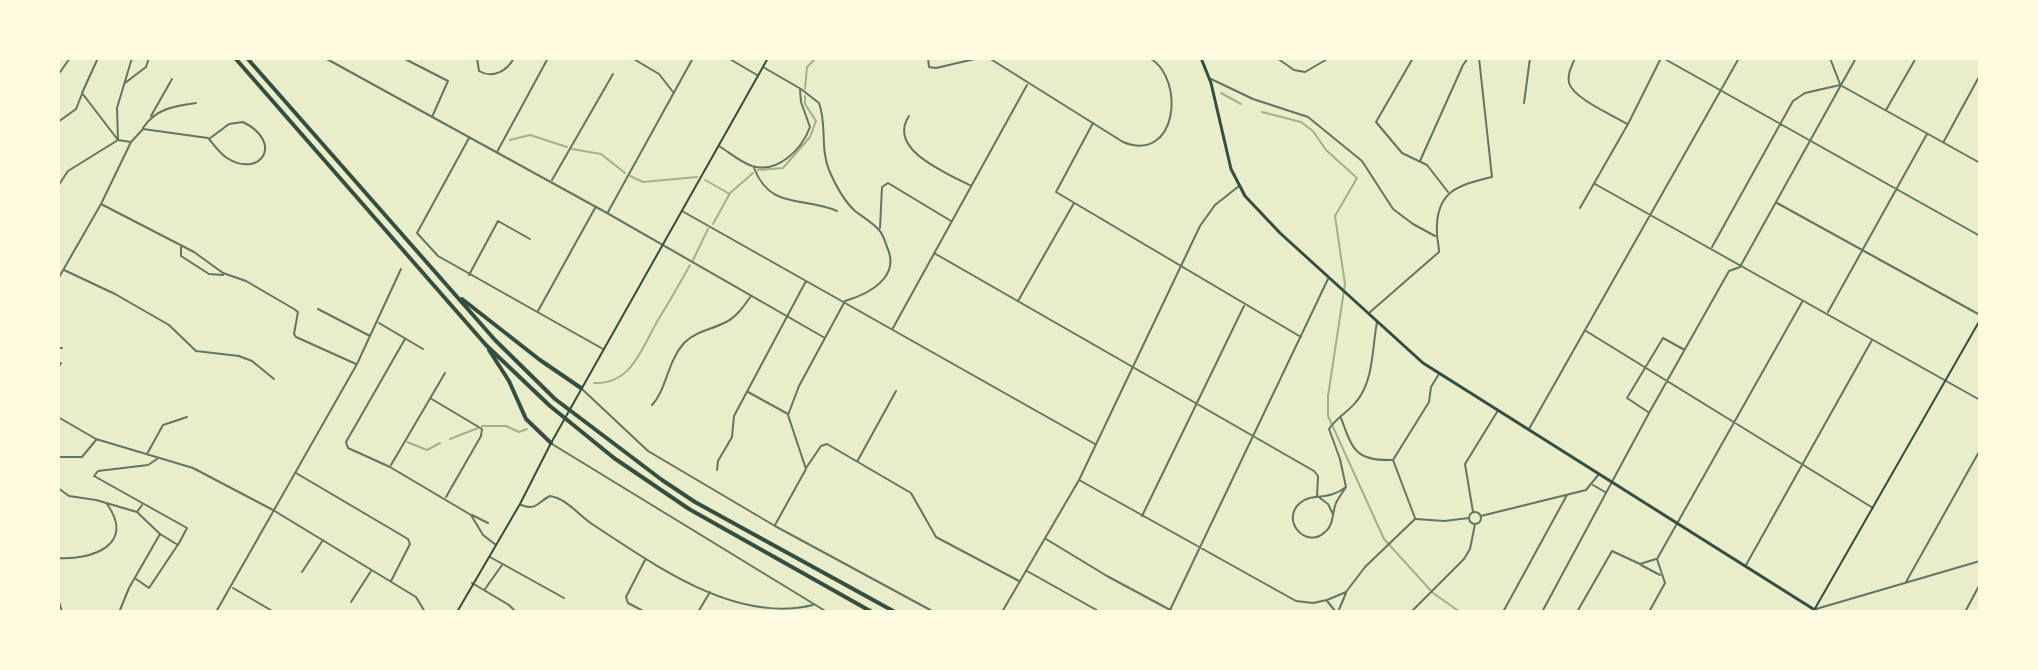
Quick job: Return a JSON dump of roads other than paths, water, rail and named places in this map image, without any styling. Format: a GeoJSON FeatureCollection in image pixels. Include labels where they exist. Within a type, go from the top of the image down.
{"type":"FeatureCollection","features":[{"type":"Feature","properties":{"kind":"highway"},"geometry":{"type":"LineString","coordinates":[[235,58],[486,345],[550,406],[581,432],[689,509],[872,612]]}},
{"type":"Feature","properties":{"kind":"highway"},"geometry":{"type":"LineString","coordinates":[[247,58],[495,340],[555,399],[695,502],[895,612]]}},
{"type":"Feature","properties":{"kind":"highway"},"geometry":{"type":"LineString","coordinates":[[454,293],[581,388]]}},
{"type":"Feature","properties":{"kind":"highway"},"geometry":{"type":"LineString","coordinates":[[486,345],[509,381],[526,419],[551,443]]}},
{"type":"Feature","properties":{"kind":"main road"},"geometry":{"type":"LineString","coordinates":[[457,612],[768,58]]}},
{"type":"Feature","properties":{"kind":"main road"},"geometry":{"type":"LineString","coordinates":[[1201,58],[1210,79],[1229,163],[1239,186],[1256,209],[1328,278],[1439,374],[1815,611],[1980,320]]}},
{"type":"Feature","properties":{"kind":"street"},"geometry":{"type":"LineString","coordinates":[[58,75],[70,58]]}},
{"type":"Feature","properties":{"kind":"street"},"geometry":{"type":"LineString","coordinates":[[59,121],[76,109],[98,58]]}},
{"type":"Feature","properties":{"kind":"street"},"geometry":{"type":"LineString","coordinates":[[118,140],[117,108],[132,58]]}},
{"type":"Feature","properties":{"kind":"street"},"geometry":{"type":"LineString","coordinates":[[124,84],[146,67],[149,58]]}},
{"type":"Feature","properties":{"kind":"street"},"geometry":{"type":"LineString","coordinates":[[325,58],[607,213],[825,338]]}},
{"type":"Feature","properties":{"kind":"street"},"geometry":{"type":"LineString","coordinates":[[403,58],[448,81],[432,117]]}},
{"type":"Feature","properties":{"kind":"street"},"geometry":{"type":"LineString","coordinates":[[477,58],[479,71],[485,74],[508,68],[514,58]]}},
{"type":"Feature","properties":{"kind":"street"},"geometry":{"type":"LineString","coordinates":[[497,152],[548,58]]}},
{"type":"Feature","properties":{"kind":"street"},"geometry":{"type":"LineString","coordinates":[[632,58],[659,74],[674,93]]}},
{"type":"Feature","properties":{"kind":"street"},"geometry":{"type":"LineString","coordinates":[[639,62],[644,58]]}},
{"type":"Feature","properties":{"kind":"street"},"geometry":{"type":"LineString","coordinates":[[607,213],[693,58]]}},
{"type":"Feature","properties":{"kind":"street"},"geometry":{"type":"LineString","coordinates":[[728,58],[757,75]]}},
{"type":"Feature","properties":{"kind":"street"},"geometry":{"type":"LineString","coordinates":[[928,58],[929,67],[936,68],[979,58]]}},
{"type":"Feature","properties":{"kind":"street"},"geometry":{"type":"LineString","coordinates":[[989,58],[1138,148],[1151,145],[1161,136],[1170,118],[1169,86],[1164,73],[1150,58]]}},
{"type":"Feature","properties":{"kind":"street"},"geometry":{"type":"LineString","coordinates":[[1277,58],[1294,70],[1305,72],[1329,58]]}},
{"type":"Feature","properties":{"kind":"street"},"geometry":{"type":"LineString","coordinates":[[1413,58],[1376,122],[1402,153],[1427,165],[1449,193]]}},
{"type":"Feature","properties":{"kind":"street"},"geometry":{"type":"LineString","coordinates":[[1419,162],[1468,58]]}},
{"type":"Feature","properties":{"kind":"street"},"geometry":{"type":"LineString","coordinates":[[1368,314],[1439,252],[1438,216],[1449,193],[1464,184],[1492,177],[1479,58]]}},
{"type":"Feature","properties":{"kind":"street"},"geometry":{"type":"LineString","coordinates":[[1524,103],[1530,58]]}},
{"type":"Feature","properties":{"kind":"street"},"geometry":{"type":"LineString","coordinates":[[1575,58],[1569,82],[1576,93],[1628,124]]}},
{"type":"Feature","properties":{"kind":"street"},"geometry":{"type":"LineString","coordinates":[[1580,208],[1662,58],[1980,236]]}},
{"type":"Feature","properties":{"kind":"street"},"geometry":{"type":"LineString","coordinates":[[1528,430],[1739,58]]}},
{"type":"Feature","properties":{"kind":"street"},"geometry":{"type":"LineString","coordinates":[[1830,58],[1841,85],[1980,163]]}},
{"type":"Feature","properties":{"kind":"street"},"geometry":{"type":"LineString","coordinates":[[1542,612],[1666,381],[1729,271],[1741,266],[1856,58]]}},
{"type":"Feature","properties":{"kind":"street"},"geometry":{"type":"LineString","coordinates":[[1886,111],[1916,58]]}},
{"type":"Feature","properties":{"kind":"street"},"geometry":{"type":"LineString","coordinates":[[763,67],[819,103],[823,151],[839,191],[854,210],[880,231],[890,252],[887,273],[879,286],[867,294],[845,301],[799,386],[788,415],[806,469]]}},
{"type":"Feature","properties":{"kind":"street"},"geometry":{"type":"LineString","coordinates":[[551,182],[613,74]]}},
{"type":"Feature","properties":{"kind":"street"},"geometry":{"type":"LineString","coordinates":[[1943,143],[1980,75]]}},
{"type":"Feature","properties":{"kind":"street"},"geometry":{"type":"LineString","coordinates":[[58,279],[101,204],[131,142],[143,129],[172,79]]}},
{"type":"Feature","properties":{"kind":"street"},"geometry":{"type":"LineString","coordinates":[[1210,79],[1253,99],[1308,117],[1362,161],[1393,209],[1437,236]]}},
{"type":"Feature","properties":{"kind":"street"},"geometry":{"type":"LineString","coordinates":[[893,328],[1028,84]]}},
{"type":"Feature","properties":{"kind":"street"},"geometry":{"type":"LineString","coordinates":[[1711,248],[1780,123],[1799,96],[1841,85]]}},
{"type":"Feature","properties":{"kind":"street"},"geometry":{"type":"LineString","coordinates":[[753,167],[788,159],[802,143],[810,127],[801,102],[801,89]]}},
{"type":"Feature","properties":{"kind":"street"},"geometry":{"type":"LineString","coordinates":[[82,93],[118,140]]}},
{"type":"Feature","properties":{"kind":"street"},"geometry":{"type":"LineString","coordinates":[[150,117],[172,106],[196,103]]}},
{"type":"Feature","properties":{"kind":"street"},"geometry":{"type":"LineString","coordinates":[[909,116],[904,124],[905,134],[914,152],[923,161],[972,187]]}},
{"type":"Feature","properties":{"kind":"street"},"geometry":{"type":"LineString","coordinates":[[143,129],[209,139],[227,158],[236,162],[248,164],[262,159],[266,154],[265,139],[243,122],[229,124],[209,139]]}},
{"type":"Feature","properties":{"kind":"street"},"geometry":{"type":"LineString","coordinates":[[1093,123],[1056,192],[1301,337]]}},
{"type":"Feature","properties":{"kind":"street"},"geometry":{"type":"LineString","coordinates":[[1827,313],[1927,134]]}},
{"type":"Feature","properties":{"kind":"street"},"geometry":{"type":"LineString","coordinates":[[470,137],[417,233],[438,256],[604,349]]}},
{"type":"Feature","properties":{"kind":"street"},"geometry":{"type":"LineString","coordinates":[[58,186],[68,171],[118,140],[131,142]]}},
{"type":"Feature","properties":{"kind":"street"},"geometry":{"type":"LineString","coordinates":[[718,146],[753,167],[762,185],[779,198],[837,211]]}},
{"type":"Feature","properties":{"kind":"street"},"geometry":{"type":"LineString","coordinates":[[880,231],[882,187],[888,183],[952,221]]}},
{"type":"Feature","properties":{"kind":"street"},"geometry":{"type":"LineString","coordinates":[[1595,184],[1980,400]]}},
{"type":"Feature","properties":{"kind":"street"},"geometry":{"type":"LineString","coordinates":[[1002,612],[1079,480],[1204,218],[1239,186]]}},
{"type":"Feature","properties":{"kind":"street"},"geometry":{"type":"LineString","coordinates":[[1018,302],[1074,203]]}},
{"type":"Feature","properties":{"kind":"street"},"geometry":{"type":"LineString","coordinates":[[1776,203],[1980,315]]}},
{"type":"Feature","properties":{"kind":"street"},"geometry":{"type":"LineString","coordinates":[[101,204],[294,309],[298,317],[294,334],[300,340],[357,364]]}},
{"type":"Feature","properties":{"kind":"street"},"geometry":{"type":"LineString","coordinates":[[537,313],[596,207]]}},
{"type":"Feature","properties":{"kind":"street"},"geometry":{"type":"LineString","coordinates":[[682,211],[1096,444]]}},
{"type":"Feature","properties":{"kind":"street"},"geometry":{"type":"LineString","coordinates":[[469,275],[498,221],[530,239]]}},
{"type":"Feature","properties":{"kind":"street"},"geometry":{"type":"LineString","coordinates":[[181,245],[181,256],[193,264],[209,274],[226,274]]}},
{"type":"Feature","properties":{"kind":"street"},"geometry":{"type":"LineString","coordinates":[[934,253],[1314,471],[1318,476],[1318,497]]}},
{"type":"Feature","properties":{"kind":"street"},"geometry":{"type":"LineString","coordinates":[[1727,258],[1729,271]]}},
{"type":"Feature","properties":{"kind":"street"},"geometry":{"type":"LineString","coordinates":[[216,612],[357,364],[401,269]]}},
{"type":"Feature","properties":{"kind":"street"},"geometry":{"type":"LineString","coordinates":[[63,270],[115,294],[169,325],[196,351],[239,356],[252,361],[274,379]]}},
{"type":"Feature","properties":{"kind":"street"},"geometry":{"type":"LineString","coordinates":[[1045,539],[1172,611],[1328,278]]}},
{"type":"Feature","properties":{"kind":"street"},"geometry":{"type":"LineString","coordinates":[[717,470],[718,461],[732,437],[734,416],[807,280]]}},
{"type":"Feature","properties":{"kind":"street"},"geometry":{"type":"LineString","coordinates":[[652,405],[661,391],[666,372],[684,344],[695,334],[727,322],[741,310],[751,295]]}},
{"type":"Feature","properties":{"kind":"street"},"geometry":{"type":"LineString","coordinates":[[1649,612],[1665,583],[1657,559],[1803,301]]}},
{"type":"Feature","properties":{"kind":"street"},"geometry":{"type":"LineString","coordinates":[[1142,516],[1245,305]]}},
{"type":"Feature","properties":{"kind":"street"},"geometry":{"type":"LineString","coordinates":[[318,309],[371,337]]}},
{"type":"Feature","properties":{"kind":"street"},"geometry":{"type":"LineString","coordinates":[[1346,487],[1335,496],[1304,499],[1294,509],[1293,522],[1300,535],[1319,536],[1331,525],[1335,504],[1346,487],[1329,429],[1364,390],[1377,322]]}},
{"type":"Feature","properties":{"kind":"street"},"geometry":{"type":"LineString","coordinates":[[378,323],[423,349]]}},
{"type":"Feature","properties":{"kind":"street"},"geometry":{"type":"LineString","coordinates":[[1585,330],[1873,508]]}},
{"type":"Feature","properties":{"kind":"street"},"geometry":{"type":"LineString","coordinates":[[1649,413],[1627,398],[1663,338],[1684,350]]}},
{"type":"Feature","properties":{"kind":"street"},"geometry":{"type":"LineString","coordinates":[[405,339],[346,442],[348,448],[390,467],[488,523]]}},
{"type":"Feature","properties":{"kind":"street"},"geometry":{"type":"LineString","coordinates":[[1745,566],[1873,340]]}},
{"type":"Feature","properties":{"kind":"street"},"geometry":{"type":"LineString","coordinates":[[58,368],[61,363]]}},
{"type":"Feature","properties":{"kind":"street"},"geometry":{"type":"LineString","coordinates":[[390,467],[445,373]]}},
{"type":"Feature","properties":{"kind":"street"},"geometry":{"type":"LineString","coordinates":[[1393,460],[1429,402],[1431,387],[1439,374]]}},
{"type":"Feature","properties":{"kind":"street"},"geometry":{"type":"LineString","coordinates":[[581,388],[648,451],[775,526],[934,612]]}},
{"type":"Feature","properties":{"kind":"street"},"geometry":{"type":"LineString","coordinates":[[747,391],[788,415]]}},
{"type":"Feature","properties":{"kind":"street"},"geometry":{"type":"LineString","coordinates":[[857,461],[896,391]]}},
{"type":"Feature","properties":{"kind":"street"},"geometry":{"type":"LineString","coordinates":[[430,398],[482,429],[445,499]]}},
{"type":"Feature","properties":{"kind":"street"},"geometry":{"type":"LineString","coordinates":[[1327,600],[1337,612],[1346,592],[1365,567],[1415,519],[1444,521],[1469,518],[1473,512],[1465,464],[1498,411]]}},
{"type":"Feature","properties":{"kind":"street"},"geometry":{"type":"LineString","coordinates":[[58,417],[96,439],[193,468],[273,510],[416,597],[425,612]]}},
{"type":"Feature","properties":{"kind":"street"},"geometry":{"type":"LineString","coordinates":[[147,454],[163,425],[187,417]]}},
{"type":"Feature","properties":{"kind":"street"},"geometry":{"type":"LineString","coordinates":[[1340,417],[1348,438],[1361,457],[1393,460]]}},
{"type":"Feature","properties":{"kind":"street"},"geometry":{"type":"LineString","coordinates":[[58,457],[82,457],[96,439]]}},
{"type":"Feature","properties":{"kind":"street"},"geometry":{"type":"LineString","coordinates":[[551,443],[827,612]]}},
{"type":"Feature","properties":{"kind":"street"},"geometry":{"type":"LineString","coordinates":[[775,526],[806,469],[824,444],[911,493],[936,537],[1019,581]]}},
{"type":"Feature","properties":{"kind":"street"},"geometry":{"type":"LineString","coordinates":[[1906,583],[1980,450]]}},
{"type":"Feature","properties":{"kind":"street"},"geometry":{"type":"LineString","coordinates":[[135,578],[149,588],[187,528],[113,485],[95,478],[94,474],[101,470],[148,465],[158,458]]}},
{"type":"Feature","properties":{"kind":"street"},"geometry":{"type":"LineString","coordinates":[[1393,460],[1415,519]]}},
{"type":"Feature","properties":{"kind":"street"},"geometry":{"type":"LineString","coordinates":[[295,472],[408,539],[410,544],[391,581]]}},
{"type":"Feature","properties":{"kind":"street"},"geometry":{"type":"LineString","coordinates":[[1473,512],[1481,516],[1586,490],[1599,474]]}},
{"type":"Feature","properties":{"kind":"street"},"geometry":{"type":"LineString","coordinates":[[1079,480],[1296,601],[1313,603],[1346,592]]}},
{"type":"Feature","properties":{"kind":"street"},"geometry":{"type":"LineString","coordinates":[[1592,484],[1607,493]]}},
{"type":"Feature","properties":{"kind":"street"},"geometry":{"type":"LineString","coordinates":[[58,488],[69,496],[137,512],[160,534],[178,545]]}},
{"type":"Feature","properties":{"kind":"street"},"geometry":{"type":"LineString","coordinates":[[1503,612],[1567,495]]}},
{"type":"Feature","properties":{"kind":"street"},"geometry":{"type":"LineString","coordinates":[[520,504],[531,509],[550,496],[564,500],[578,515],[646,559],[745,606],[766,610],[815,605]]}},
{"type":"Feature","properties":{"kind":"street"},"geometry":{"type":"LineString","coordinates":[[1318,497],[1328,504],[1333,515]]}},
{"type":"Feature","properties":{"kind":"street"},"geometry":{"type":"LineString","coordinates":[[58,558],[86,558],[107,546],[117,522],[107,504]]}},
{"type":"Feature","properties":{"kind":"street"},"geometry":{"type":"LineString","coordinates":[[137,512],[142,504]]}},
{"type":"Feature","properties":{"kind":"street"},"geometry":{"type":"LineString","coordinates":[[471,515],[483,535],[496,545]]}},
{"type":"Feature","properties":{"kind":"street"},"geometry":{"type":"LineString","coordinates":[[1411,612],[1464,559],[1470,549],[1475,524],[1481,516]]}},
{"type":"Feature","properties":{"kind":"street"},"geometry":{"type":"LineString","coordinates":[[1469,518],[1475,524]]}},
{"type":"Feature","properties":{"kind":"street"},"geometry":{"type":"LineString","coordinates":[[120,610],[160,534]]}},
{"type":"Feature","properties":{"kind":"street"},"geometry":{"type":"LineString","coordinates":[[302,572],[323,539]]}},
{"type":"Feature","properties":{"kind":"street"},"geometry":{"type":"LineString","coordinates":[[1577,612],[1612,551],[1661,576]]}},
{"type":"Feature","properties":{"kind":"street"},"geometry":{"type":"LineString","coordinates":[[489,557],[564,598]]}},
{"type":"Feature","properties":{"kind":"street"},"geometry":{"type":"LineString","coordinates":[[645,612],[628,603],[626,597],[646,559]]}},
{"type":"Feature","properties":{"kind":"street"},"geometry":{"type":"LineString","coordinates":[[1640,564],[1657,559]]}},
{"type":"Feature","properties":{"kind":"street"},"geometry":{"type":"LineString","coordinates":[[1815,611],[1980,561]]}},
{"type":"Feature","properties":{"kind":"street"},"geometry":{"type":"LineString","coordinates":[[484,590],[497,568],[503,564]]}},
{"type":"Feature","properties":{"kind":"street"},"geometry":{"type":"LineString","coordinates":[[351,602],[371,570]]}},
{"type":"Feature","properties":{"kind":"street"},"geometry":{"type":"LineString","coordinates":[[1026,570],[1100,612]]}},
{"type":"Feature","properties":{"kind":"street"},"geometry":{"type":"LineString","coordinates":[[472,583],[516,612]]}},
{"type":"Feature","properties":{"kind":"street"},"geometry":{"type":"LineString","coordinates":[[1965,612],[1980,584]]}},
{"type":"Feature","properties":{"kind":"street"},"geometry":{"type":"LineString","coordinates":[[232,587],[274,612]]}},
{"type":"Feature","properties":{"kind":"street"},"geometry":{"type":"LineString","coordinates":[[698,612],[710,592]]}},
{"type":"Feature","properties":{"kind":"street"},"geometry":{"type":"LineString","coordinates":[[58,598],[62,612]]}},
{"type":"Feature","properties":{"kind":"waterway"},"geometry":{"type":"LineString","coordinates":[[805,89],[807,67],[816,58]]}},
{"type":"Feature","properties":{"kind":"waterway"},"geometry":{"type":"LineString","coordinates":[[1221,93],[1241,104]]}},
{"type":"Feature","properties":{"kind":"waterway"},"geometry":{"type":"LineString","coordinates":[[758,170],[783,168],[810,137],[816,121],[805,104],[805,96]]}},
{"type":"Feature","properties":{"kind":"waterway"},"geometry":{"type":"LineString","coordinates":[[1262,112],[1301,122],[1357,178],[1335,216],[1345,284],[1328,396],[1328,416],[1384,539],[1433,593],[1460,612]]}},
{"type":"Feature","properties":{"kind":"waterway"},"geometry":{"type":"LineString","coordinates":[[510,140],[530,135],[567,147]]}},
{"type":"Feature","properties":{"kind":"waterway"},"geometry":{"type":"LineString","coordinates":[[572,149],[601,154],[625,173]]}},
{"type":"Feature","properties":{"kind":"waterway"},"geometry":{"type":"LineString","coordinates":[[713,224],[730,193],[753,173]]}},
{"type":"Feature","properties":{"kind":"waterway"},"geometry":{"type":"LineString","coordinates":[[630,176],[643,182],[697,177]]}},
{"type":"Feature","properties":{"kind":"waterway"},"geometry":{"type":"LineString","coordinates":[[705,180],[728,193]]}},
{"type":"Feature","properties":{"kind":"waterway"},"geometry":{"type":"LineString","coordinates":[[693,260],[708,229]]}},
{"type":"Feature","properties":{"kind":"waterway"},"geometry":{"type":"LineString","coordinates":[[594,383],[608,382],[628,370],[690,265]]}},
{"type":"Feature","properties":{"kind":"waterway"},"geometry":{"type":"LineString","coordinates":[[482,426],[506,426],[519,432],[527,429]]}},
{"type":"Feature","properties":{"kind":"waterway"},"geometry":{"type":"LineString","coordinates":[[450,439],[478,428]]}},
{"type":"Feature","properties":{"kind":"waterway"},"geometry":{"type":"LineString","coordinates":[[407,442],[427,450],[440,443]]}}]}
